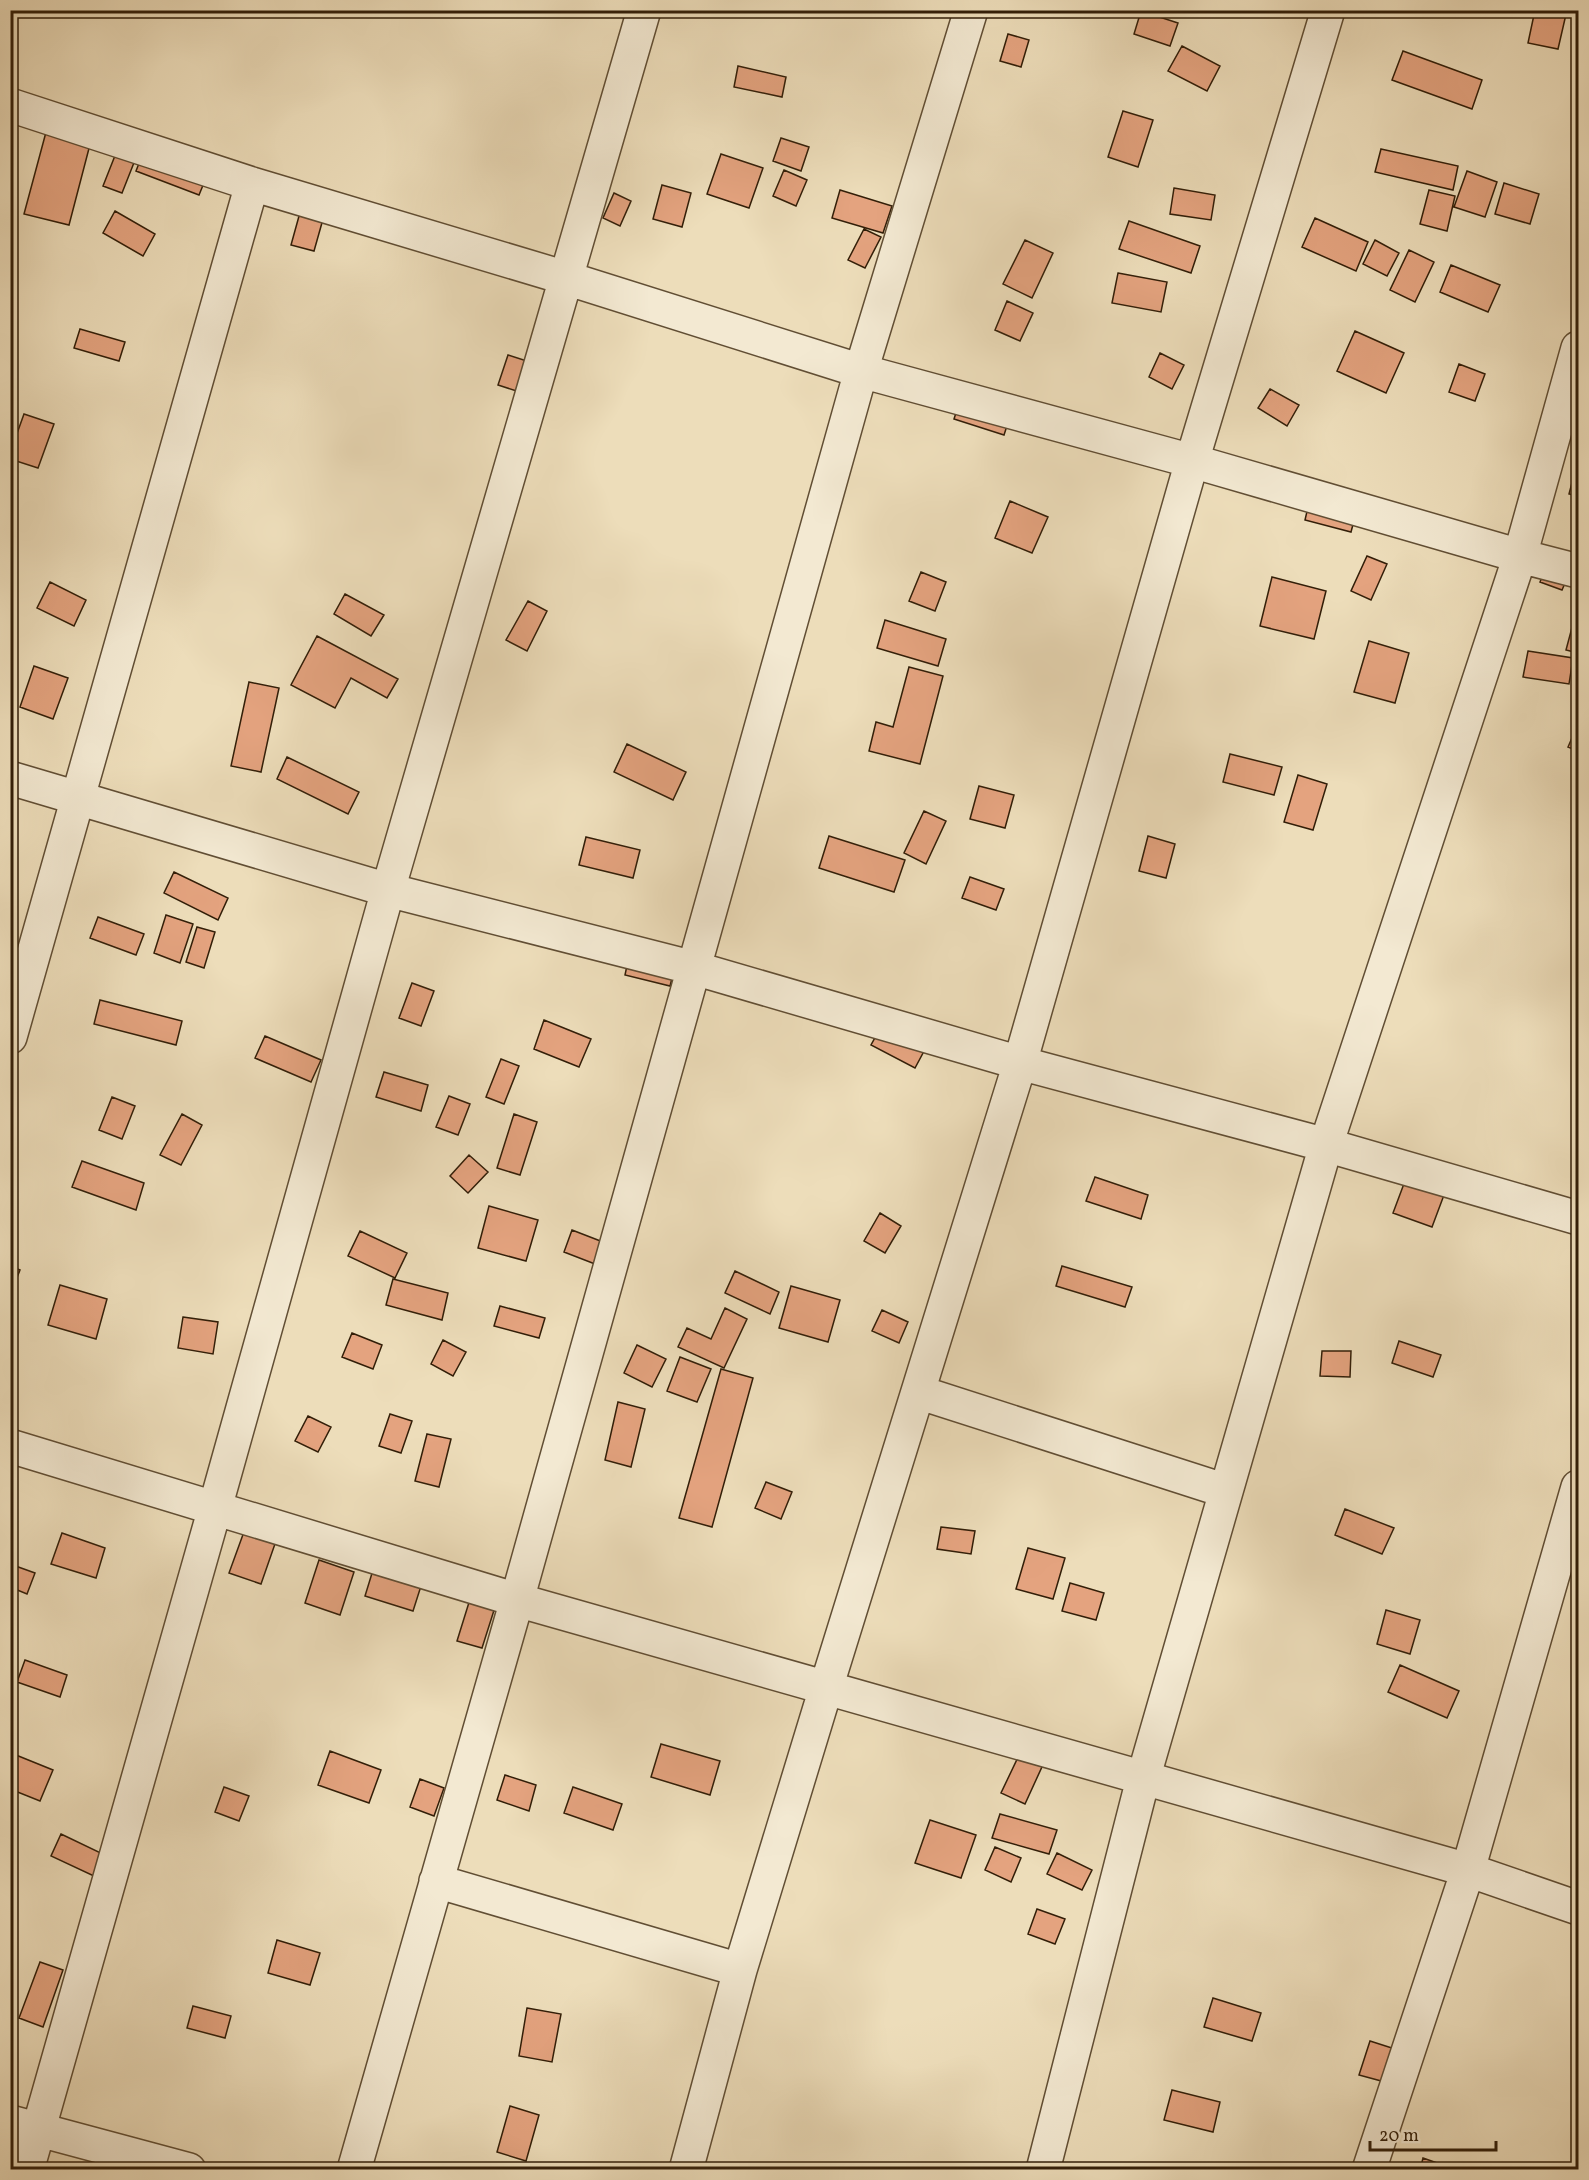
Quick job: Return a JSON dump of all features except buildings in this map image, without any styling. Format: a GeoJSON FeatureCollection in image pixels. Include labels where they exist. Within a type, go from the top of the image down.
{"type":"FeatureCollection","features":[{"type":"Feature","properties":{"kind":"street"},"geometry":{"type":"LineString","coordinates":[[27,2169],[25,2126],[215,1508],[388,890],[644,10]]}},
{"type":"Feature","properties":{"kind":"street"},"geometry":{"type":"LineString","coordinates":[[354,2169],[517,1600],[861,371],[971,10]]}},
{"type":"Feature","properties":{"kind":"street"},"geometry":{"type":"LineString","coordinates":[[686,2169],[740,1970],[1020,1063],[1192,461],[1328,10]]}},
{"type":"Feature","properties":{"kind":"street"},"geometry":{"type":"LineString","coordinates":[[10,105],[252,184],[861,371],[1192,461],[1578,571]]}},
{"type":"Feature","properties":{"kind":"street"},"geometry":{"type":"LineString","coordinates":[[10,1037],[252,184]]}},
{"type":"Feature","properties":{"kind":"street"},"geometry":{"type":"LineString","coordinates":[[1043,2169],[1143,1779],[1326,1145],[1520,556],[1578,348]]}},
{"type":"Feature","properties":{"kind":"street"},"geometry":{"type":"LineString","coordinates":[[10,778],[388,890],[694,968],[1020,1063],[1326,1145],[1578,1218]]}},
{"type":"Feature","properties":{"kind":"street"},"geometry":{"type":"LineString","coordinates":[[918,1392],[1226,1491]]}},
{"type":"Feature","properties":{"kind":"street"},"geometry":{"type":"LineString","coordinates":[[10,1446],[517,1600],[1468,1870],[1578,1908]]}},
{"type":"Feature","properties":{"kind":"street"},"geometry":{"type":"LineString","coordinates":[[1369,2169],[1468,1870],[1578,1487]]}},
{"type":"Feature","properties":{"kind":"street"},"geometry":{"type":"LineString","coordinates":[[436,1881],[740,1970]]}},
{"type":"Feature","properties":{"kind":"street"},"geometry":{"type":"LineString","coordinates":[[25,2126],[189,2169]]}}]}
